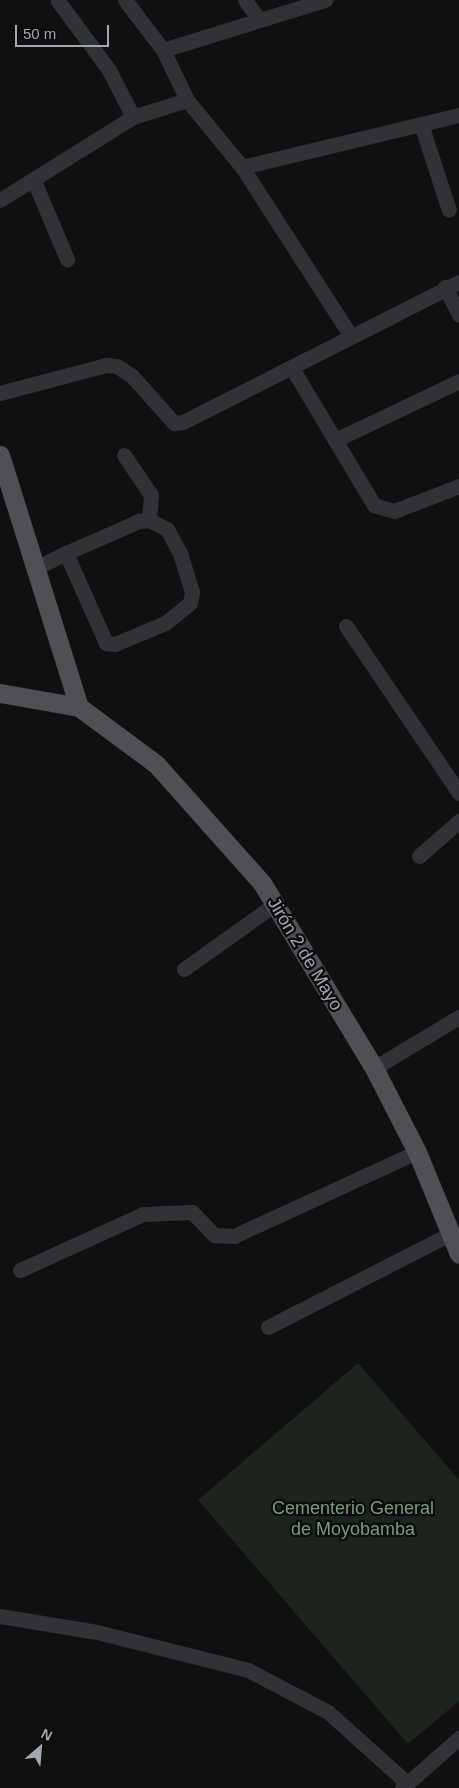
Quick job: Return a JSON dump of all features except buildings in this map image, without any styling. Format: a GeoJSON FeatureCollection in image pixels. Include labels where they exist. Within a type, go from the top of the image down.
{"type":"FeatureCollection","features":[{"type":"Feature","properties":{"kind":"main road"},"geometry":{"type":"LineString","coordinates":[[0,455],[79,707],[0,693]]}},
{"type":"Feature","properties":{"kind":"main road","name":"Jirón 2 de Mayo"},"geometry":{"type":"LineString","coordinates":[[79,707],[156,764],[231,844],[275,904],[374,1068],[417,1152],[459,1254]]}},
{"type":"Feature","properties":{"kind":"street"},"geometry":{"type":"LineString","coordinates":[[125,0],[163,50],[187,100],[242,166],[351,336]]}},
{"type":"Feature","properties":{"kind":"street"},"geometry":{"type":"LineString","coordinates":[[244,0],[258,18]]}},
{"type":"Feature","properties":{"kind":"street"},"geometry":{"type":"LineString","coordinates":[[163,50],[258,18],[325,0]]}},
{"type":"Feature","properties":{"kind":"street"},"geometry":{"type":"LineString","coordinates":[[58,2],[109,70],[133,117]]}},
{"type":"Feature","properties":{"kind":"street"},"geometry":{"type":"LineString","coordinates":[[0,200],[133,117],[187,100]]}},
{"type":"Feature","properties":{"kind":"street"},"geometry":{"type":"LineString","coordinates":[[242,166],[459,115]]}},
{"type":"Feature","properties":{"kind":"street"},"geometry":{"type":"LineString","coordinates":[[421,124],[448,210]]}},
{"type":"Feature","properties":{"kind":"street"},"geometry":{"type":"LineString","coordinates":[[34,180],[67,258]]}},
{"type":"Feature","properties":{"kind":"street"},"geometry":{"type":"LineString","coordinates":[[0,394],[111,365],[132,376],[174,423],[183,422],[292,368],[452,284],[459,315]]}},
{"type":"Feature","properties":{"kind":"street"},"geometry":{"type":"LineString","coordinates":[[292,368],[374,505],[384,510],[412,506],[459,486]]}},
{"type":"Feature","properties":{"kind":"street"},"geometry":{"type":"LineString","coordinates":[[335,440],[459,381]]}},
{"type":"Feature","properties":{"kind":"street"},"geometry":{"type":"LineString","coordinates":[[124,455],[151,495],[149,520]]}},
{"type":"Feature","properties":{"kind":"street"},"geometry":{"type":"LineString","coordinates":[[36,568],[66,553],[149,520],[167,529],[180,553],[190,584],[190,603],[166,624],[115,644],[100,638],[66,553]]}},
{"type":"Feature","properties":{"kind":"street"},"geometry":{"type":"LineString","coordinates":[[346,626],[459,793]]}},
{"type":"Feature","properties":{"kind":"street"},"geometry":{"type":"LineString","coordinates":[[419,856],[459,821]]}},
{"type":"Feature","properties":{"kind":"street"},"geometry":{"type":"LineString","coordinates":[[184,969],[275,904]]}},
{"type":"Feature","properties":{"kind":"street"},"geometry":{"type":"LineString","coordinates":[[374,1068],[459,1017]]}},
{"type":"Feature","properties":{"kind":"street"},"geometry":{"type":"LineString","coordinates":[[20,1270],[143,1214],[192,1212],[214,1235],[234,1236],[417,1152]]}},
{"type":"Feature","properties":{"kind":"street"},"geometry":{"type":"LineString","coordinates":[[268,1327],[450,1234]]}},
{"type":"Feature","properties":{"kind":"street"},"geometry":{"type":"LineString","coordinates":[[0,1616],[97,1632],[248,1670],[328,1712],[404,1785],[458,1742]]}},
{"type":"Feature","properties":{"kind":"green space","name":"Cementerio General de Moyobamba"},"geometry":{"type":"Polygon","coordinates":[[[358,1363],[459,1480],[459,1701],[408,1744],[198,1500],[358,1363]]]}}]}
